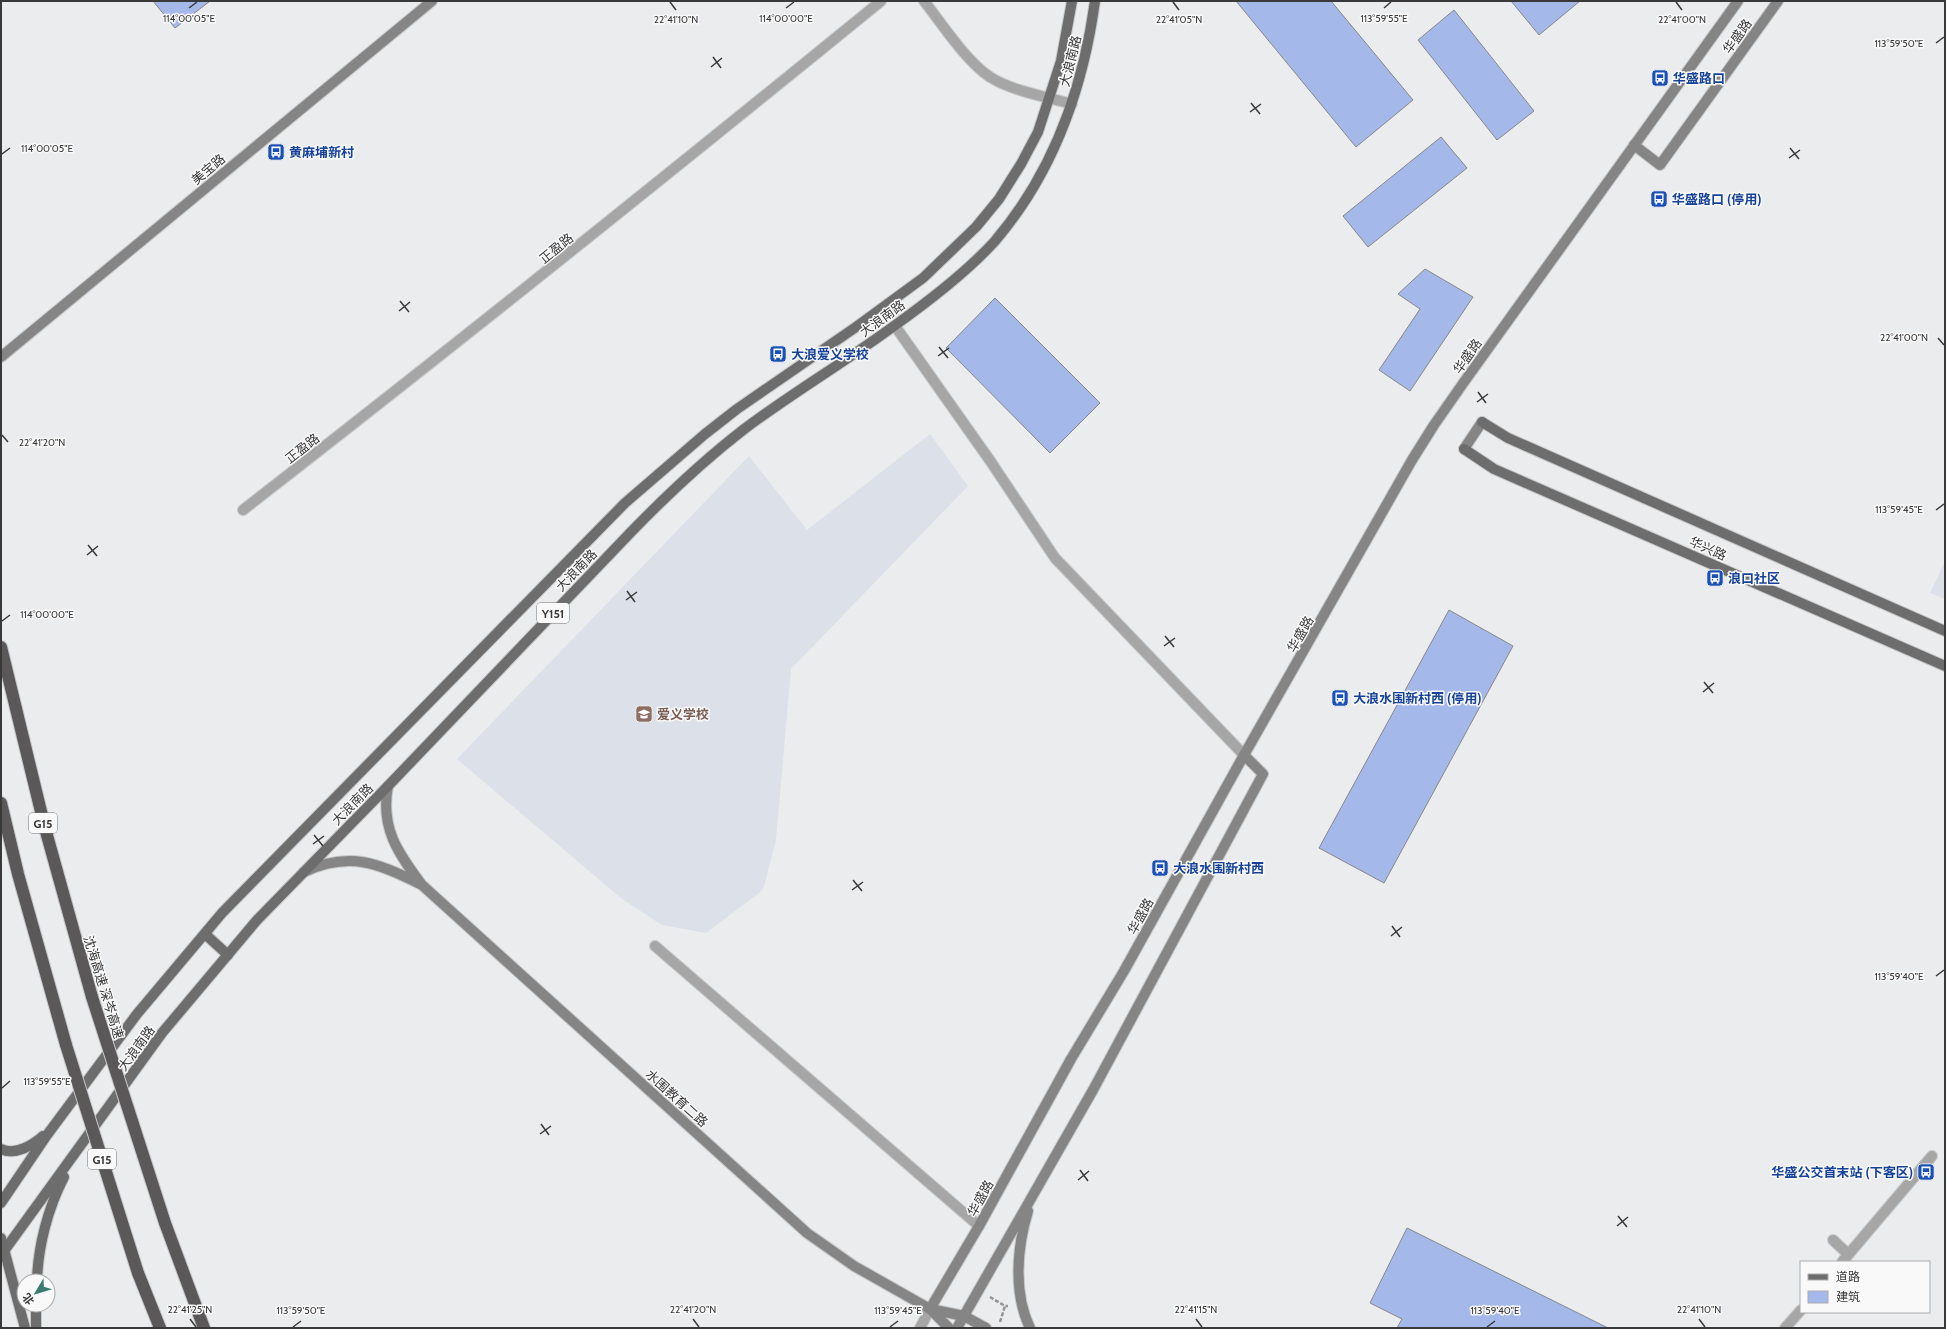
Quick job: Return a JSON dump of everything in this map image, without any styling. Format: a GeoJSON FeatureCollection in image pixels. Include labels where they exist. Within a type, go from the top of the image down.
{"type":"FeatureCollection","features":[{"type":"Feature","properties":{"kind":"highway","name":"沈海高速 深岑高速"},"geometry":{"type":"LineString","coordinates":[[1,647],[45,828],[92,997],[165,1223],[204,1328]]}},
{"type":"Feature","properties":{"kind":"highway","name":"G15"},"geometry":{"type":"LineString","coordinates":[[1,803],[18,874],[66,1046],[138,1273],[160,1328]]}},
{"type":"Feature","properties":{"kind":"main road","name":"美宝路"},"geometry":{"type":"LineString","coordinates":[[1,357],[432,1]]}},
{"type":"Feature","properties":{"kind":"main road","name":"大浪南路"},"geometry":{"type":"LineString","coordinates":[[1,1203],[54,1126],[137,1014],[222,913],[625,504],[705,434],[737,409],[862,323],[923,278],[951,253],[976,227],[1007,187],[1038,132],[1061,61],[1072,1]]}},
{"type":"Feature","properties":{"kind":"main road","name":"大浪南路"},"geometry":{"type":"LineString","coordinates":[[3,1251],[162,1033],[257,920],[669,494],[744,430],[895,326],[968,267],[994,242],[1019,211],[1042,174],[1059,139],[1072,104],[1083,66],[1092,28],[1095,1]]}},
{"type":"Feature","properties":{"kind":"main road","name":"华盛路"},"geometry":{"type":"LineString","coordinates":[[930,1310],[979,1226],[1064,1072],[1124,971],[1244,755],[1426,437],[1738,1]]}},
{"type":"Feature","properties":{"kind":"main road","name":"华盛路"},"geometry":{"type":"LineString","coordinates":[[1634,145],[1660,165],[1778,1]]}},
{"type":"Feature","properties":{"kind":"main road","name":"华兴路"},"geometry":{"type":"LineString","coordinates":[[1945,631],[1508,438],[1482,422],[1464,449],[1494,469],[1945,666]]}},
{"type":"Feature","properties":{"kind":"main road"},"geometry":{"type":"LineString","coordinates":[[957,1328],[1093,1090],[1263,774],[1244,755]]}},
{"type":"Feature","properties":{"kind":"main road"},"geometry":{"type":"LineString","coordinates":[[388,786],[385,810],[390,834],[404,860],[422,885]]}},
{"type":"Feature","properties":{"kind":"main road"},"geometry":{"type":"LineString","coordinates":[[302,872],[338,862],[372,863],[390,868],[422,885]]}},
{"type":"Feature","properties":{"kind":"main road","name":"水围教育二路"},"geometry":{"type":"LineString","coordinates":[[422,885],[807,1233],[854,1266],[930,1310]]}},
{"type":"Feature","properties":{"kind":"main road"},"geometry":{"type":"LineString","coordinates":[[205,934],[228,954]]}},
{"type":"Feature","properties":{"kind":"main road"},"geometry":{"type":"LineString","coordinates":[[1,1149],[5,1151],[15,1151],[28,1147],[39,1140],[54,1126]]}},
{"type":"Feature","properties":{"kind":"main road"},"geometry":{"type":"LineString","coordinates":[[38,1273],[45,1228],[57,1191],[76,1152]]}},
{"type":"Feature","properties":{"kind":"main road"},"geometry":{"type":"LineString","coordinates":[[1030,1328],[1020,1304],[1019,1275],[1023,1231],[1032,1197]]}},
{"type":"Feature","properties":{"kind":"main road"},"geometry":{"type":"LineString","coordinates":[[1,1238],[3,1251],[25,1328]]}},
{"type":"Feature","properties":{"kind":"main road"},"geometry":{"type":"LineString","coordinates":[[930,1310],[964,1316],[986,1328]]}},
{"type":"Feature","properties":{"kind":"main road"},"geometry":{"type":"LineString","coordinates":[[930,1310],[949,1328]]}},
{"type":"Feature","properties":{"kind":"main road"},"geometry":{"type":"LineString","coordinates":[[36,1313],[36,1328]]}},
{"type":"Feature","properties":{"kind":"street","name":"正盈路"},"geometry":{"type":"LineString","coordinates":[[244,510],[412,380],[881,1]]}},
{"type":"Feature","properties":{"kind":"street"},"geometry":{"type":"LineString","coordinates":[[924,1],[972,62],[990,77],[1010,86],[1072,104]]}},
{"type":"Feature","properties":{"kind":"street"},"geometry":{"type":"LineString","coordinates":[[895,326],[991,462],[1055,558],[1244,755]]}},
{"type":"Feature","properties":{"kind":"street"},"geometry":{"type":"LineString","coordinates":[[655,946],[979,1226]]}},
{"type":"Feature","properties":{"kind":"street"},"geometry":{"type":"LineString","coordinates":[[1833,1240],[1845,1258],[1932,1156]]}},
{"type":"Feature","properties":{"kind":"street"},"geometry":{"type":"LineString","coordinates":[[920,1328],[930,1310]]}},
{"type":"Feature","properties":{"kind":"street"},"geometry":{"type":"LineString","coordinates":[[1785,1328],[1800,1311]]}},
{"type":"Feature","properties":{"kind":"path"},"geometry":{"type":"LineString","coordinates":[[990,1297],[1005,1306],[1000,1322]]}},
{"type":"Feature","properties":{"kind":"shaded area","name":"爱义学校"},"geometry":{"type":"Polygon","coordinates":[[[930,434],[968,486],[791,669],[776,840],[763,890],[706,933],[662,925],[622,899],[457,759],[749,456],[807,530],[930,434]]]}},
{"type":"Feature","properties":{"kind":"shaded area"},"geometry":{"type":"Polygon","coordinates":[[[1945,561],[1945,599],[1930,593],[1945,561]]]}},
{"type":"Feature","properties":{"kind":"building"},"geometry":{"type":"Polygon","coordinates":[[[153,1],[210,1],[175,28],[153,1]]]}},
{"type":"Feature","properties":{"kind":"building"},"geometry":{"type":"Polygon","coordinates":[[[1236,1],[1331,1],[1413,100],[1356,147],[1236,1]]]}},
{"type":"Feature","properties":{"kind":"building"},"geometry":{"type":"Polygon","coordinates":[[[1511,1],[1580,1],[1539,35],[1511,1]]]}},
{"type":"Feature","properties":{"kind":"building"},"geometry":{"type":"Polygon","coordinates":[[[1454,10],[1534,111],[1497,140],[1418,40],[1454,10]]]}},
{"type":"Feature","properties":{"kind":"building"},"geometry":{"type":"Polygon","coordinates":[[[1441,137],[1467,168],[1368,247],[1343,216],[1441,137]]]}},
{"type":"Feature","properties":{"kind":"building"},"geometry":{"type":"Polygon","coordinates":[[[1425,269],[1473,297],[1410,391],[1379,370],[1420,309],[1398,294],[1425,269]]]}},
{"type":"Feature","properties":{"kind":"building"},"geometry":{"type":"Polygon","coordinates":[[[995,298],[1100,403],[1050,453],[946,348],[995,298]]]}},
{"type":"Feature","properties":{"kind":"building"},"geometry":{"type":"Polygon","coordinates":[[[1449,610],[1513,646],[1384,883],[1319,848],[1449,610]]]}},
{"type":"Feature","properties":{"kind":"building"},"geometry":{"type":"Polygon","coordinates":[[[1407,1228],[1608,1328],[1397,1328],[1402,1319],[1370,1303],[1407,1228]]]}},
{"type":"Feature","properties":{"kind":"place","name":"华盛路口"},"geometry":{"type":"Point","coordinates":[1660,78]}},
{"type":"Feature","properties":{"kind":"place","name":"黄麻埔新村"},"geometry":{"type":"Point","coordinates":[276,152]}},
{"type":"Feature","properties":{"kind":"place","name":"华盛路口 (停用)"},"geometry":{"type":"Point","coordinates":[1659,199]}},
{"type":"Feature","properties":{"kind":"place","name":"大浪爱义学校"},"geometry":{"type":"Point","coordinates":[778,354]}},
{"type":"Feature","properties":{"kind":"place","name":"浪口社区"},"geometry":{"type":"Point","coordinates":[1715,578]}},
{"type":"Feature","properties":{"kind":"place","name":"大浪水围新村西 (停用)"},"geometry":{"type":"Point","coordinates":[1340,698]}},
{"type":"Feature","properties":{"kind":"place","name":"爱义学校"},"geometry":{"type":"Point","coordinates":[644,714]}},
{"type":"Feature","properties":{"kind":"place","name":"大浪水围新村西"},"geometry":{"type":"Point","coordinates":[1160,868]}},
{"type":"Feature","properties":{"kind":"place","name":"华盛公交首末站 (下客区)"},"geometry":{"type":"Point","coordinates":[1926,1172]}}]}
